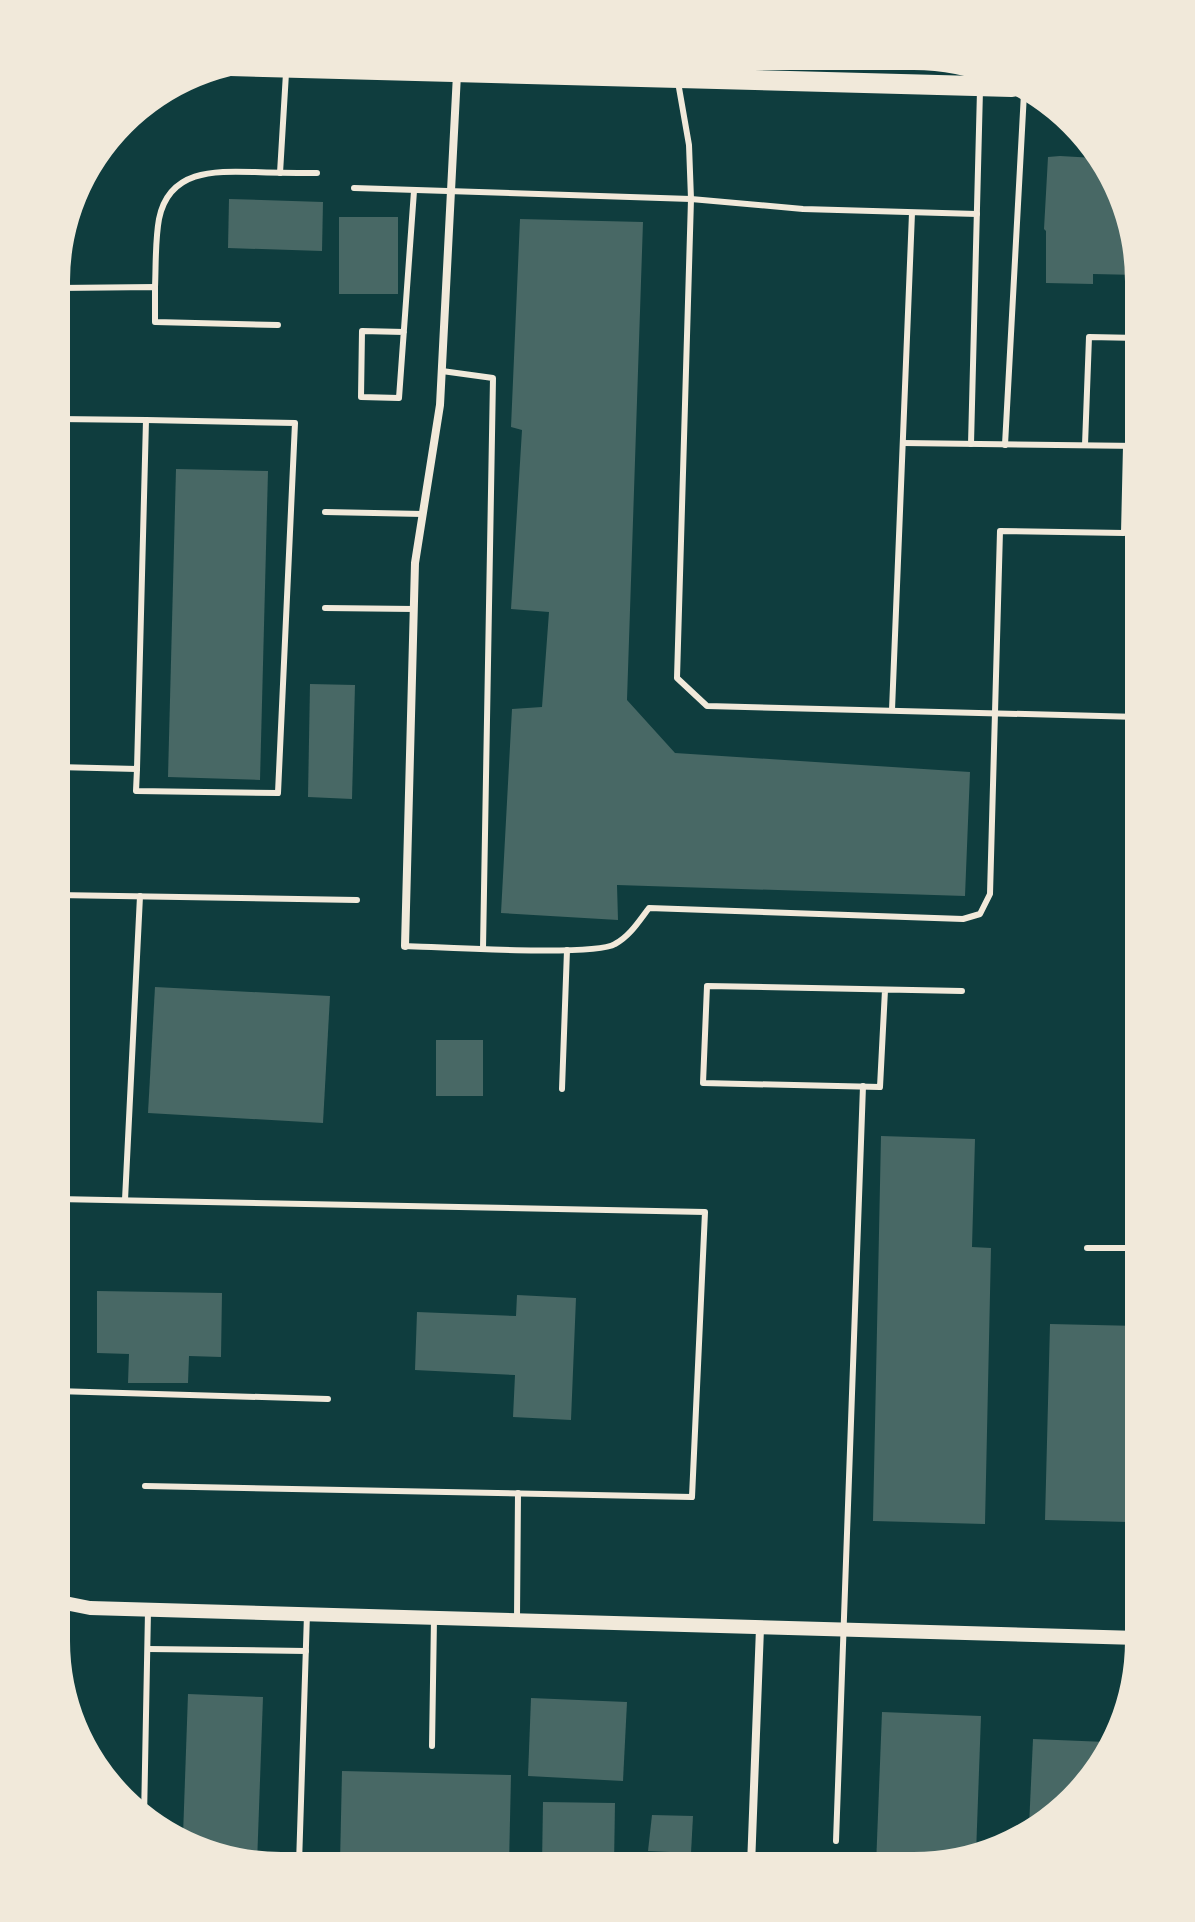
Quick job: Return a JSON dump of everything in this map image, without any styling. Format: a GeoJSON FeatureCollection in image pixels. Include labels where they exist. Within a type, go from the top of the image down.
{"type":"FeatureCollection","features":[{"type":"Feature","properties":{"kind":"main road"},"geometry":{"type":"LineString","coordinates":[[354,70],[677,79],[980,81]]}},
{"type":"Feature","properties":{"kind":"main road"},"geometry":{"type":"LineString","coordinates":[[677,79],[711,70]]}},
{"type":"Feature","properties":{"kind":"street"},"geometry":{"type":"LineString","coordinates":[[405,946],[415,563],[440,405],[457,73]]}},
{"type":"Feature","properties":{"kind":"street"},"geometry":{"type":"LineString","coordinates":[[70,1602],[90,1608],[1125,1638]]}},
{"type":"Feature","properties":{"kind":"street"},"geometry":{"type":"LineString","coordinates":[[752,1852],[760,1628]]}},
{"type":"Feature","properties":{"kind":"lane"},"geometry":{"type":"LineString","coordinates":[[280,173],[286,70]]}},
{"type":"Feature","properties":{"kind":"lane"},"geometry":{"type":"LineString","coordinates":[[677,79],[689,145],[691,199],[677,678],[707,706],[1125,717]]}},
{"type":"Feature","properties":{"kind":"lane"},"geometry":{"type":"LineString","coordinates":[[971,444],[977,214],[985,83]]}},
{"type":"Feature","properties":{"kind":"lane"},"geometry":{"type":"LineString","coordinates":[[1005,445],[1024,101]]}},
{"type":"Feature","properties":{"kind":"lane"},"geometry":{"type":"LineString","coordinates":[[278,325],[155,322],[159,217],[166,200],[178,186],[194,176],[212,171],[317,173]]}},
{"type":"Feature","properties":{"kind":"lane"},"geometry":{"type":"LineString","coordinates":[[354,188],[691,199],[803,209],[977,214]]}},
{"type":"Feature","properties":{"kind":"lane"},"geometry":{"type":"LineString","coordinates":[[404,332],[362,331],[361,397],[399,398],[404,332],[414,191]]}},
{"type":"Feature","properties":{"kind":"lane"},"geometry":{"type":"LineString","coordinates":[[892,710],[912,213]]}},
{"type":"Feature","properties":{"kind":"lane"},"geometry":{"type":"LineString","coordinates":[[70,288],[155,287]]}},
{"type":"Feature","properties":{"kind":"lane"},"geometry":{"type":"LineString","coordinates":[[1085,445],[1089,337],[1125,338]]}},
{"type":"Feature","properties":{"kind":"lane"},"geometry":{"type":"LineString","coordinates":[[442,371],[493,378],[483,948]]}},
{"type":"Feature","properties":{"kind":"lane"},"geometry":{"type":"LineString","coordinates":[[70,419],[146,420],[295,423],[278,793],[136,791],[146,420]]}},
{"type":"Feature","properties":{"kind":"lane"},"geometry":{"type":"LineString","coordinates":[[903,443],[1125,446]]}},
{"type":"Feature","properties":{"kind":"lane"},"geometry":{"type":"LineString","coordinates":[[405,946],[567,950],[613,946],[632,930],[649,908],[963,919],[980,914],[990,894],[1000,531],[1124,533],[1125,490]]}},
{"type":"Feature","properties":{"kind":"lane"},"geometry":{"type":"LineString","coordinates":[[325,512],[423,514]]}},
{"type":"Feature","properties":{"kind":"lane"},"geometry":{"type":"LineString","coordinates":[[325,608],[414,609]]}},
{"type":"Feature","properties":{"kind":"lane"},"geometry":{"type":"LineString","coordinates":[[70,767],[137,769]]}},
{"type":"Feature","properties":{"kind":"lane"},"geometry":{"type":"LineString","coordinates":[[70,895],[357,900]]}},
{"type":"Feature","properties":{"kind":"lane"},"geometry":{"type":"LineString","coordinates":[[125,1200],[140,896]]}},
{"type":"Feature","properties":{"kind":"lane"},"geometry":{"type":"LineString","coordinates":[[562,1089],[567,950]]}},
{"type":"Feature","properties":{"kind":"lane"},"geometry":{"type":"LineString","coordinates":[[885,990],[880,1087],[703,1083],[707,986],[962,991]]}},
{"type":"Feature","properties":{"kind":"lane"},"geometry":{"type":"LineString","coordinates":[[836,1841],[863,1086]]}},
{"type":"Feature","properties":{"kind":"lane"},"geometry":{"type":"LineString","coordinates":[[70,1199],[705,1212],[692,1497],[145,1486]]}},
{"type":"Feature","properties":{"kind":"lane"},"geometry":{"type":"LineString","coordinates":[[1087,1248],[1125,1248]]}},
{"type":"Feature","properties":{"kind":"lane"},"geometry":{"type":"LineString","coordinates":[[70,1391],[328,1399]]}},
{"type":"Feature","properties":{"kind":"lane"},"geometry":{"type":"LineString","coordinates":[[517,1621],[518,1493]]}},
{"type":"Feature","properties":{"kind":"lane"},"geometry":{"type":"LineString","coordinates":[[144,1801],[149,1609]]}},
{"type":"Feature","properties":{"kind":"lane"},"geometry":{"type":"LineString","coordinates":[[299,1852],[307,1614]]}},
{"type":"Feature","properties":{"kind":"lane"},"geometry":{"type":"LineString","coordinates":[[432,1746],[434,1618]]}},
{"type":"Feature","properties":{"kind":"lane"},"geometry":{"type":"LineString","coordinates":[[148,1649],[306,1651]]}},
{"type":"Feature","properties":{"kind":"building"},"geometry":{"type":"Polygon","coordinates":[[[1048,157],[1084,157],[1097,176],[1118,226],[1125,275],[1093,274],[1093,284],[1046,283],[1044,229],[1048,157]]]}},
{"type":"Feature","properties":{"kind":"building"},"geometry":{"type":"Polygon","coordinates":[[[229,199],[323,202],[322,251],[228,248],[229,199]]]}},
{"type":"Feature","properties":{"kind":"building"},"geometry":{"type":"Polygon","coordinates":[[[339,217],[398,217],[398,294],[339,294],[339,217]]]}},
{"type":"Feature","properties":{"kind":"building"},"geometry":{"type":"Polygon","coordinates":[[[520,219],[643,222],[627,700],[675,753],[970,772],[965,896],[617,885],[618,920],[501,913],[512,709],[542,707],[549,612],[511,609],[522,430],[511,427],[520,219]]]}},
{"type":"Feature","properties":{"kind":"building"},"geometry":{"type":"Polygon","coordinates":[[[176,469],[268,471],[260,780],[168,777],[176,469]]]}},
{"type":"Feature","properties":{"kind":"building"},"geometry":{"type":"Polygon","coordinates":[[[310,684],[355,685],[352,799],[308,797],[310,684]]]}},
{"type":"Feature","properties":{"kind":"building"},"geometry":{"type":"Polygon","coordinates":[[[155,987],[330,996],[323,1123],[148,1113],[155,987]]]}},
{"type":"Feature","properties":{"kind":"building"},"geometry":{"type":"Polygon","coordinates":[[[436,1040],[483,1040],[483,1096],[436,1096],[436,1040]]]}},
{"type":"Feature","properties":{"kind":"building"},"geometry":{"type":"Polygon","coordinates":[[[881,1136],[975,1139],[972,1247],[991,1248],[985,1524],[873,1521],[881,1136]]]}},
{"type":"Feature","properties":{"kind":"building"},"geometry":{"type":"Polygon","coordinates":[[[97,1291],[222,1293],[221,1357],[189,1356],[188,1383],[128,1383],[129,1354],[97,1353],[97,1291]]]}},
{"type":"Feature","properties":{"kind":"building"},"geometry":{"type":"Polygon","coordinates":[[[517,1295],[576,1298],[571,1420],[513,1417],[515,1375],[415,1370],[417,1312],[516,1316],[517,1295]]]}},
{"type":"Feature","properties":{"kind":"building"},"geometry":{"type":"Polygon","coordinates":[[[1050,1324],[1125,1326],[1125,1522],[1045,1520],[1050,1324]]]}},
{"type":"Feature","properties":{"kind":"building"},"geometry":{"type":"Polygon","coordinates":[[[188,1694],[263,1697],[257,1850],[226,1845],[183,1828],[188,1694]]]}},
{"type":"Feature","properties":{"kind":"building"},"geometry":{"type":"Polygon","coordinates":[[[531,1698],[627,1702],[623,1781],[528,1776],[531,1698]]]}},
{"type":"Feature","properties":{"kind":"building"},"geometry":{"type":"Polygon","coordinates":[[[882,1712],[981,1716],[976,1842],[928,1852],[877,1852],[882,1712]]]}},
{"type":"Feature","properties":{"kind":"building"},"geometry":{"type":"Polygon","coordinates":[[[1033,1739],[1099,1742],[1073,1780],[1029,1817],[1033,1739]]]}},
{"type":"Feature","properties":{"kind":"building"},"geometry":{"type":"Polygon","coordinates":[[[342,1771],[511,1775],[509,1852],[340,1852],[342,1771]]]}},
{"type":"Feature","properties":{"kind":"building"},"geometry":{"type":"Polygon","coordinates":[[[543,1802],[615,1803],[614,1852],[542,1852],[543,1802]]]}},
{"type":"Feature","properties":{"kind":"building"},"geometry":{"type":"Polygon","coordinates":[[[652,1815],[693,1816],[691,1852],[648,1851],[652,1815]]]}}]}
